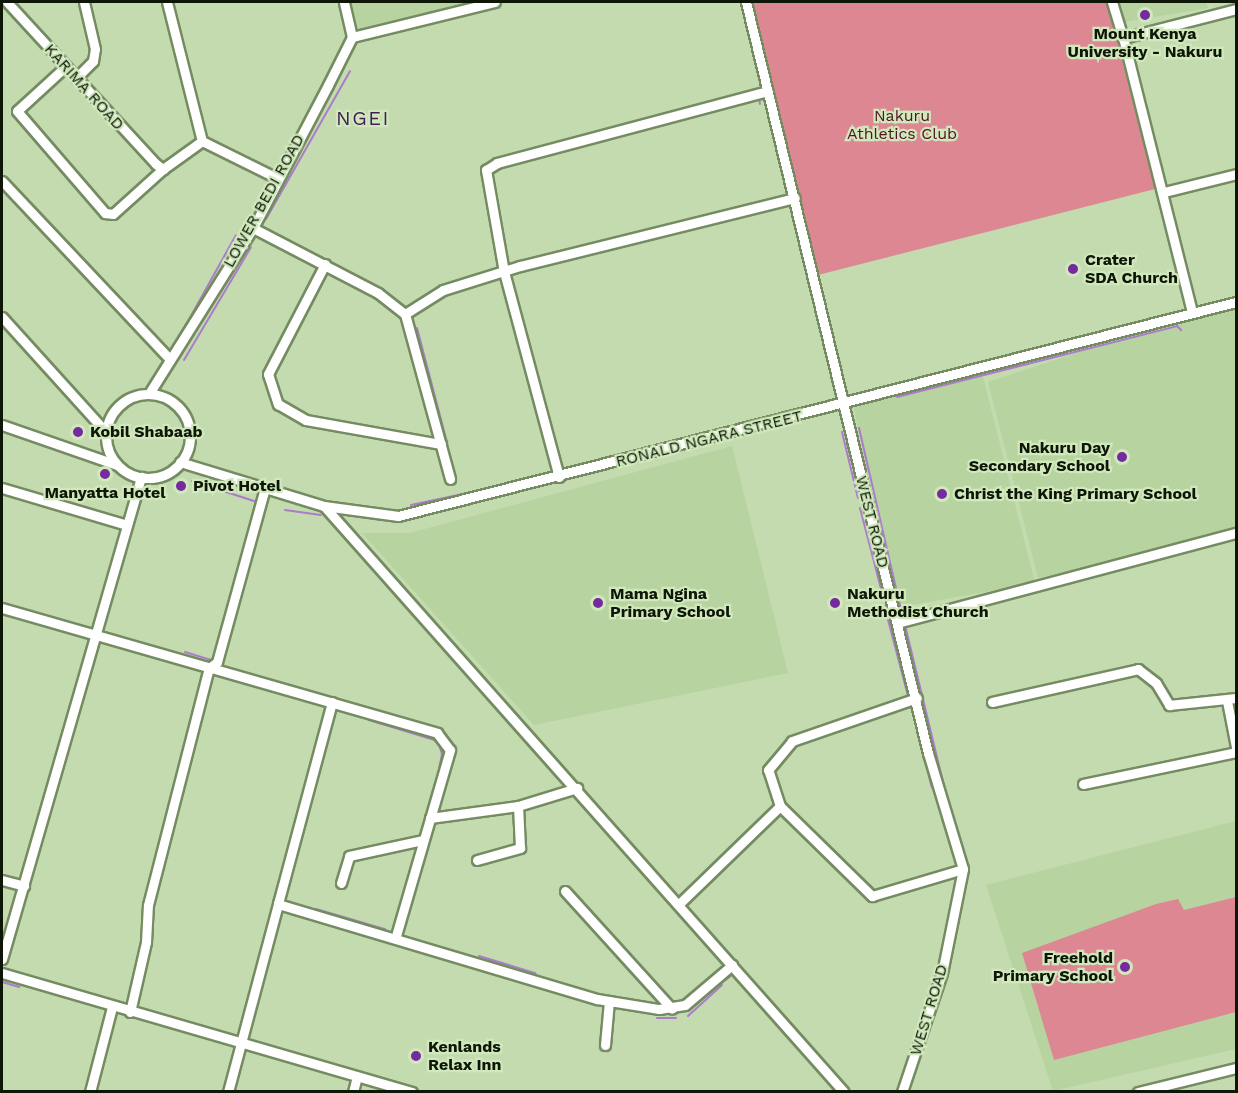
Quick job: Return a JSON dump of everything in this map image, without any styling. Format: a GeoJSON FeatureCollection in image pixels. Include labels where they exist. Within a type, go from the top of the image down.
{"type":"FeatureCollection","features":[{"type":"Feature","properties":{"kind":"street","name":"KARIMA ROAD"},"geometry":{"type":"LineString","coordinates":[[8,2],[65,67],[163,169]]}},
{"type":"Feature","properties":{"kind":"street"},"geometry":{"type":"LineString","coordinates":[[76,78],[93,61],[95,50],[84,2]]}},
{"type":"Feature","properties":{"kind":"street"},"geometry":{"type":"LineString","coordinates":[[167,2],[202,141],[277,178]]}},
{"type":"Feature","properties":{"kind":"street"},"geometry":{"type":"LineString","coordinates":[[344,2],[352,37],[495,2]]}},
{"type":"Feature","properties":{"kind":"street","name":"WEST ROAD"},"geometry":{"type":"LineString","coordinates":[[746,2],[897,623],[963,869],[942,973],[903,1092]]}},
{"type":"Feature","properties":{"kind":"street"},"geometry":{"type":"LineString","coordinates":[[1112,2],[1124,38],[1164,192],[1192,312]]}},
{"type":"Feature","properties":{"kind":"street"},"geometry":{"type":"LineString","coordinates":[[1124,38],[1236,9]]}},
{"type":"Feature","properties":{"kind":"street","name":"LOWER BEDI ROAD"},"geometry":{"type":"LineString","coordinates":[[150,392],[253,228],[352,37]]}},
{"type":"Feature","properties":{"kind":"street"},"geometry":{"type":"LineString","coordinates":[[65,67],[17,111],[109,215],[163,169],[202,141]]}},
{"type":"Feature","properties":{"kind":"street"},"geometry":{"type":"LineString","coordinates":[[559,477],[504,272],[484,178],[489,167],[768,91]]}},
{"type":"Feature","properties":{"kind":"street"},"geometry":{"type":"LineString","coordinates":[[1164,192],[1236,174]]}},
{"type":"Feature","properties":{"kind":"street"},"geometry":{"type":"LineString","coordinates":[[2,182],[170,359]]}},
{"type":"Feature","properties":{"kind":"street"},"geometry":{"type":"LineString","coordinates":[[405,314],[443,290],[504,272],[795,198]]}},
{"type":"Feature","properties":{"kind":"street"},"geometry":{"type":"LineString","coordinates":[[253,228],[325,264],[405,314],[450,479]]}},
{"type":"Feature","properties":{"kind":"street"},"geometry":{"type":"LineString","coordinates":[[325,264],[268,374],[278,404],[306,420],[441,444]]}},
{"type":"Feature","properties":{"kind":"street","name":"RONALD NGARA STREET"},"geometry":{"type":"LineString","coordinates":[[180,462],[324,506],[398,516],[845,404],[1192,312],[1236,303]]}},
{"type":"Feature","properties":{"kind":"street"},"geometry":{"type":"LineString","coordinates":[[2,317],[106,432],[119,466]]}},
{"type":"Feature","properties":{"kind":"street"},"geometry":{"type":"LineString","coordinates":[[2,425],[119,466],[141,477],[169,472],[180,462],[190,439],[184,415],[150,392],[117,408],[106,432]]}},
{"type":"Feature","properties":{"kind":"street"},"geometry":{"type":"LineString","coordinates":[[2,959],[141,477]]}},
{"type":"Feature","properties":{"kind":"street"},"geometry":{"type":"LineString","coordinates":[[2,488],[127,525]]}},
{"type":"Feature","properties":{"kind":"street"},"geometry":{"type":"LineString","coordinates":[[130,1012],[146,942],[145,916],[209,669],[217,662],[265,488]]}},
{"type":"Feature","properties":{"kind":"street"},"geometry":{"type":"LineString","coordinates":[[324,506],[680,903],[844,1092]]}},
{"type":"Feature","properties":{"kind":"street"},"geometry":{"type":"LineString","coordinates":[[897,623],[1236,533]]}},
{"type":"Feature","properties":{"kind":"street"},"geometry":{"type":"LineString","coordinates":[[2,608],[209,669],[425,728],[444,739],[450,750],[396,936]]}},
{"type":"Feature","properties":{"kind":"street"},"geometry":{"type":"LineString","coordinates":[[992,702],[1138,669],[1156,683],[1168,705],[1227,701],[1236,698]]}},
{"type":"Feature","properties":{"kind":"street"},"geometry":{"type":"LineString","coordinates":[[917,698],[792,741],[768,770],[780,806],[870,895],[963,869]]}},
{"type":"Feature","properties":{"kind":"street"},"geometry":{"type":"LineString","coordinates":[[1227,701],[1236,747]]}},
{"type":"Feature","properties":{"kind":"street"},"geometry":{"type":"LineString","coordinates":[[228,1092],[333,702]]}},
{"type":"Feature","properties":{"kind":"street"},"geometry":{"type":"LineString","coordinates":[[1083,784],[1236,753]]}},
{"type":"Feature","properties":{"kind":"street"},"geometry":{"type":"LineString","coordinates":[[430,818],[518,806],[577,788]]}},
{"type":"Feature","properties":{"kind":"street"},"geometry":{"type":"LineString","coordinates":[[477,860],[520,848],[518,806]]}},
{"type":"Feature","properties":{"kind":"street"},"geometry":{"type":"LineString","coordinates":[[680,903],[780,806]]}},
{"type":"Feature","properties":{"kind":"street"},"geometry":{"type":"LineString","coordinates":[[341,884],[349,856],[423,840]]}},
{"type":"Feature","properties":{"kind":"street"},"geometry":{"type":"LineString","coordinates":[[2,880],[24,886]]}},
{"type":"Feature","properties":{"kind":"street"},"geometry":{"type":"LineString","coordinates":[[565,891],[672,1009]]}},
{"type":"Feature","properties":{"kind":"street"},"geometry":{"type":"LineString","coordinates":[[278,904],[396,936],[609,1001],[672,1009],[695,999],[732,965]]}},
{"type":"Feature","properties":{"kind":"street"},"geometry":{"type":"LineString","coordinates":[[2,974],[412,1092]]}},
{"type":"Feature","properties":{"kind":"street"},"geometry":{"type":"LineString","coordinates":[[604,1045],[609,1001]]}},
{"type":"Feature","properties":{"kind":"street"},"geometry":{"type":"LineString","coordinates":[[90,1092],[112,1006]]}},
{"type":"Feature","properties":{"kind":"street"},"geometry":{"type":"LineString","coordinates":[[1138,1092],[1236,1068]]}},
{"type":"Feature","properties":{"kind":"street","name":"WEST ROAD"},"geometry":{"type":"LineString","coordinates":[[909,1074],[910,1092]]}},
{"type":"Feature","properties":{"kind":"street"},"geometry":{"type":"LineString","coordinates":[[353,1092],[357,1077]]}},
{"type":"Feature","properties":{"kind":"shaded area"},"geometry":{"type":"Polygon","coordinates":[[[346,2],[485,2],[355,35],[346,2]]]}},
{"type":"Feature","properties":{"kind":"shaded area","name":"Mount Kenya University - Nakuru"},"geometry":{"type":"Polygon","coordinates":[[[1120,2],[1206,2],[1208,8],[1125,22],[1120,2]]]}},
{"type":"Feature","properties":{"kind":"shaded area","name":"Nakuru Day Secondary School"},"geometry":{"type":"Polygon","coordinates":[[[1236,301],[1236,533],[1038,578],[988,382],[1236,301]]]}},
{"type":"Feature","properties":{"kind":"shaded area","name":"Christ the King Primary School"},"geometry":{"type":"Polygon","coordinates":[[[981,369],[1035,583],[895,608],[853,404],[981,369]]]}},
{"type":"Feature","properties":{"kind":"shaded area","name":"Mama Ngina Primary School"},"geometry":{"type":"Polygon","coordinates":[[[732,446],[788,673],[534,725],[362,533],[410,533],[732,446]]]}},
{"type":"Feature","properties":{"kind":"shaded area","name":"Freehold Primary School"},"geometry":{"type":"Polygon","coordinates":[[[1236,821],[1236,1049],[1053,1091],[986,885],[1236,821]]]}},
{"type":"Feature","properties":{"kind":"green space","name":"Nakuru Athletics Club"},"geometry":{"type":"Polygon","coordinates":[[[741,2],[1107,2],[1155,189],[814,276],[741,2]]]}},
{"type":"Feature","properties":{"kind":"green space"},"geometry":{"type":"Polygon","coordinates":[[[1236,897],[1236,1012],[1054,1060],[1022,953],[1156,904],[1178,899],[1184,910],[1236,897]]]}},
{"type":"Feature","properties":{"kind":"waterway"},"geometry":{"type":"LineString","coordinates":[[37,26],[52,45]]}},
{"type":"Feature","properties":{"kind":"waterway"},"geometry":{"type":"LineString","coordinates":[[1116,30],[1122,51]]}},
{"type":"Feature","properties":{"kind":"waterway"},"geometry":{"type":"LineString","coordinates":[[266,219],[350,71]]}},
{"type":"Feature","properties":{"kind":"waterway"},"geometry":{"type":"LineString","coordinates":[[759,98],[760,104]]}},
{"type":"Feature","properties":{"kind":"waterway"},"geometry":{"type":"LineString","coordinates":[[177,341],[236,235]]}},
{"type":"Feature","properties":{"kind":"waterway"},"geometry":{"type":"LineString","coordinates":[[184,360],[251,247]]}},
{"type":"Feature","properties":{"kind":"waterway"},"geometry":{"type":"LineString","coordinates":[[897,397],[1177,326],[1181,330]]}},
{"type":"Feature","properties":{"kind":"waterway"},"geometry":{"type":"LineString","coordinates":[[417,328],[447,442]]}},
{"type":"Feature","properties":{"kind":"waterway"},"geometry":{"type":"LineString","coordinates":[[803,408],[824,402]]}},
{"type":"Feature","properties":{"kind":"waterway"},"geometry":{"type":"LineString","coordinates":[[716,430],[744,423]]}},
{"type":"Feature","properties":{"kind":"waterway"},"geometry":{"type":"LineString","coordinates":[[859,428],[903,618]]}},
{"type":"Feature","properties":{"kind":"waterway"},"geometry":{"type":"LineString","coordinates":[[842,432],[858,498]]}},
{"type":"Feature","properties":{"kind":"waterway"},"geometry":{"type":"LineString","coordinates":[[562,469],[705,433]]}},
{"type":"Feature","properties":{"kind":"waterway"},"geometry":{"type":"LineString","coordinates":[[533,477],[550,472]]}},
{"type":"Feature","properties":{"kind":"waterway"},"geometry":{"type":"LineString","coordinates":[[192,481],[257,502]]}},
{"type":"Feature","properties":{"kind":"waterway"},"geometry":{"type":"LineString","coordinates":[[411,505],[481,490]]}},
{"type":"Feature","properties":{"kind":"waterway"},"geometry":{"type":"LineString","coordinates":[[860,508],[884,600]]}},
{"type":"Feature","properties":{"kind":"waterway"},"geometry":{"type":"LineString","coordinates":[[285,510],[321,515]]}},
{"type":"Feature","properties":{"kind":"waterway"},"geometry":{"type":"LineString","coordinates":[[886,612],[908,696]]}},
{"type":"Feature","properties":{"kind":"waterway"},"geometry":{"type":"LineString","coordinates":[[905,625],[944,786]]}},
{"type":"Feature","properties":{"kind":"waterway"},"geometry":{"type":"LineString","coordinates":[[185,652],[211,660]]}},
{"type":"Feature","properties":{"kind":"waterway"},"geometry":{"type":"LineString","coordinates":[[910,703],[917,726]]}},
{"type":"Feature","properties":{"kind":"waterway"},"geometry":{"type":"LineString","coordinates":[[369,720],[438,741],[442,754],[437,779]]}},
{"type":"Feature","properties":{"kind":"waterway"},"geometry":{"type":"LineString","coordinates":[[923,752],[932,787]]}},
{"type":"Feature","properties":{"kind":"waterway"},"geometry":{"type":"LineString","coordinates":[[316,909],[385,929]]}},
{"type":"Feature","properties":{"kind":"waterway"},"geometry":{"type":"LineString","coordinates":[[717,955],[725,966]]}},
{"type":"Feature","properties":{"kind":"waterway"},"geometry":{"type":"LineString","coordinates":[[479,956],[535,973]]}},
{"type":"Feature","properties":{"kind":"waterway"},"geometry":{"type":"LineString","coordinates":[[724,981],[733,974],[740,981]]}},
{"type":"Feature","properties":{"kind":"waterway"},"geometry":{"type":"LineString","coordinates":[[2,982],[19,987]]}},
{"type":"Feature","properties":{"kind":"waterway"},"geometry":{"type":"LineString","coordinates":[[688,1016],[722,985]]}},
{"type":"Feature","properties":{"kind":"waterway"},"geometry":{"type":"LineString","coordinates":[[751,994],[765,1010]]}},
{"type":"Feature","properties":{"kind":"waterway"},"geometry":{"type":"LineString","coordinates":[[657,1018],[676,1018]]}},
{"type":"Feature","properties":{"kind":"waterway"},"geometry":{"type":"LineString","coordinates":[[801,1050],[833,1086]]}},
{"type":"Feature","properties":{"kind":"place","name":"Mount Kenya University - Nakuru"},"geometry":{"type":"Point","coordinates":[1145,15]}},
{"type":"Feature","properties":{"kind":"place","name":"Crater SDA Church"},"geometry":{"type":"Point","coordinates":[1073,269]}},
{"type":"Feature","properties":{"kind":"place","name":"Kobil Shabaab"},"geometry":{"type":"Point","coordinates":[78,432]}},
{"type":"Feature","properties":{"kind":"place","name":"Nakuru Day Secondary School"},"geometry":{"type":"Point","coordinates":[1122,457]}},
{"type":"Feature","properties":{"kind":"place","name":"Manyatta Hotel"},"geometry":{"type":"Point","coordinates":[105,474]}},
{"type":"Feature","properties":{"kind":"place","name":"Pivot Hotel"},"geometry":{"type":"Point","coordinates":[181,486]}},
{"type":"Feature","properties":{"kind":"place","name":"Christ the King Primary School"},"geometry":{"type":"Point","coordinates":[942,494]}},
{"type":"Feature","properties":{"kind":"place","name":"Mama Ngina Primary School"},"geometry":{"type":"Point","coordinates":[598,603]}},
{"type":"Feature","properties":{"kind":"place","name":"Nakuru Methodist Church"},"geometry":{"type":"Point","coordinates":[835,603]}},
{"type":"Feature","properties":{"kind":"place","name":"Freehold Primary School"},"geometry":{"type":"Point","coordinates":[1125,967]}},
{"type":"Feature","properties":{"kind":"place","name":"Kenlands Relax Inn"},"geometry":{"type":"Point","coordinates":[416,1056]}},
{"type":"Feature","properties":{"kind":"district","name":"NGEI"},"geometry":{"type":"Point","coordinates":[363,118]}}]}
